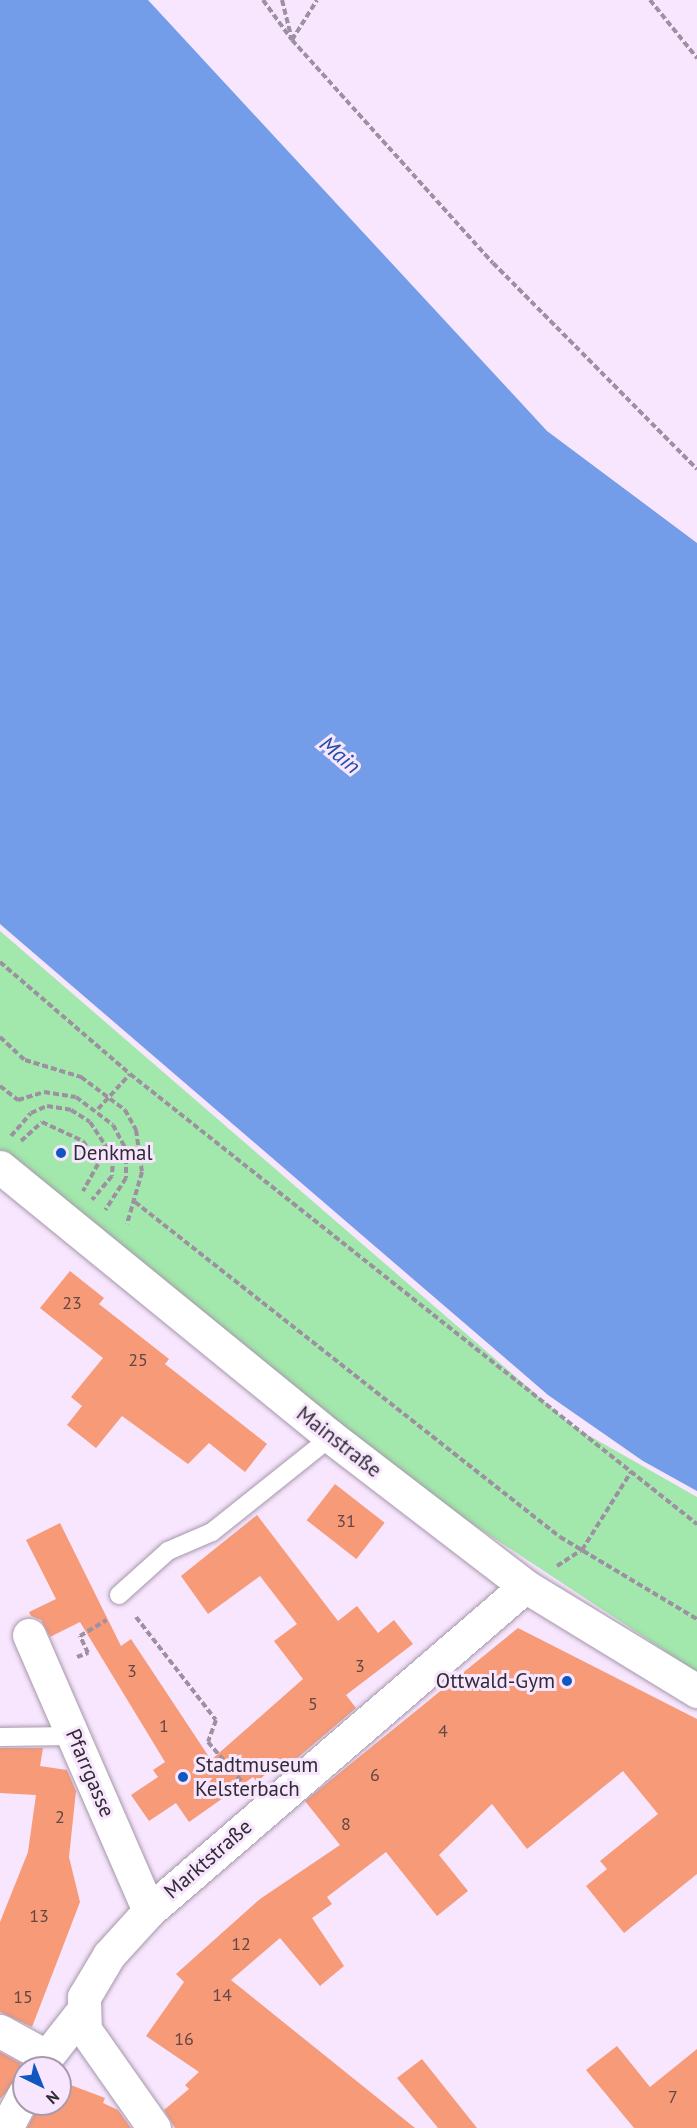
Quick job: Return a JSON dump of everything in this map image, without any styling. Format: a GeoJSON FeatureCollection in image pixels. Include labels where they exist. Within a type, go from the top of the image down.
{"type":"FeatureCollection","features":[{"type":"Feature","properties":{"kind":"street","name":"Mainstraße"},"geometry":{"type":"LineString","coordinates":[[8,1158],[331,1437],[525,1586],[697,1691]]}},
{"type":"Feature","properties":{"kind":"street","name":"Marktstraße"},"geometry":{"type":"LineString","coordinates":[[46,2056],[81,2013],[109,1955],[149,1911],[525,1586]]}},
{"type":"Feature","properties":{"kind":"street","name":"Pfarrgasse"},"geometry":{"type":"LineString","coordinates":[[29,1635],[149,1911]]}},
{"type":"Feature","properties":{"kind":"street"},"geometry":{"type":"LineString","coordinates":[[81,2013],[106,2067],[154,2128]]}},
{"type":"Feature","properties":{"kind":"street"},"geometry":{"type":"LineString","coordinates":[[0,2031],[33,2056]]}},
{"type":"Feature","properties":{"kind":"lane"},"geometry":{"type":"LineString","coordinates":[[119,1595],[168,1551],[212,1532],[331,1437]]}},
{"type":"Feature","properties":{"kind":"lane"},"geometry":{"type":"LineString","coordinates":[[0,1737],[74,1736]]}},
{"type":"Feature","properties":{"kind":"path"},"geometry":{"type":"LineString","coordinates":[[263,0],[292,40],[493,263],[697,469]]}},
{"type":"Feature","properties":{"kind":"path"},"geometry":{"type":"LineString","coordinates":[[282,0],[292,40]]}},
{"type":"Feature","properties":{"kind":"path"},"geometry":{"type":"LineString","coordinates":[[292,40],[317,0]]}},
{"type":"Feature","properties":{"kind":"path"},"geometry":{"type":"LineString","coordinates":[[650,0],[697,58]]}},
{"type":"Feature","properties":{"kind":"path"},"geometry":{"type":"LineString","coordinates":[[0,962],[130,1074],[697,1524]]}},
{"type":"Feature","properties":{"kind":"path"},"geometry":{"type":"LineString","coordinates":[[0,1037],[25,1060],[81,1077],[110,1096],[136,1130],[142,1172],[135,1202],[123,1230]]}},
{"type":"Feature","properties":{"kind":"path"},"geometry":{"type":"LineString","coordinates":[[98,1109],[130,1074]]}},
{"type":"Feature","properties":{"kind":"path"},"geometry":{"type":"LineString","coordinates":[[0,1086],[18,1100],[44,1092],[76,1097],[98,1109],[126,1149],[126,1178],[99,1217]]}},
{"type":"Feature","properties":{"kind":"path"},"geometry":{"type":"LineString","coordinates":[[12,1135],[31,1113],[47,1106],[71,1110],[90,1122],[113,1157],[112,1176],[100,1192]]}},
{"type":"Feature","properties":{"kind":"path"},"geometry":{"type":"LineString","coordinates":[[8,1158],[42,1122],[83,1141],[98,1164],[75,1198]]}},
{"type":"Feature","properties":{"kind":"path"},"geometry":{"type":"LineString","coordinates":[[135,1202],[468,1469],[582,1550],[697,1619]]}},
{"type":"Feature","properties":{"kind":"path"},"geometry":{"type":"LineString","coordinates":[[582,1550],[631,1472]]}},
{"type":"Feature","properties":{"kind":"path"},"geometry":{"type":"LineString","coordinates":[[46,1670],[88,1653],[80,1636],[116,1615],[119,1595]]}},
{"type":"Feature","properties":{"kind":"path"},"geometry":{"type":"LineString","coordinates":[[119,1595],[216,1720],[208,1742],[266,1809]]}},
{"type":"Feature","properties":{"kind":"green space"},"geometry":{"type":"Polygon","coordinates":[[[0,931],[574,1427],[697,1497],[697,1672],[330,1430],[0,1160],[0,931]]]}},
{"type":"Feature","properties":{"kind":"water","name":"Main"},"geometry":{"type":"Polygon","coordinates":[[[0,0],[148,0],[547,431],[697,543],[697,1491],[643,1461],[548,1395],[0,924],[0,0]]]}},
{"type":"Feature","properties":{"kind":"building"},"geometry":{"type":"Polygon","coordinates":[[[70,1271],[104,1298],[99,1304],[169,1359],[165,1364],[267,1444],[245,1472],[209,1443],[188,1464],[122,1416],[96,1448],[67,1425],[82,1406],[71,1397],[103,1358],[40,1308],[70,1271]]]}},
{"type":"Feature","properties":{"kind":"building"},"geometry":{"type":"Polygon","coordinates":[[[335,1484],[385,1523],[356,1559],[307,1520],[335,1484]]]}},
{"type":"Feature","properties":{"kind":"building"},"geometry":{"type":"Polygon","coordinates":[[[257,1515],[338,1621],[357,1606],[378,1633],[394,1620],[413,1644],[346,1695],[356,1708],[282,1771],[277,1764],[257,1782],[253,1777],[189,1822],[176,1803],[149,1821],[131,1795],[158,1777],[153,1770],[165,1762],[80,1622],[50,1637],[41,1620],[31,1616],[29,1612],[56,1599],[26,1540],[60,1523],[121,1646],[131,1639],[211,1760],[303,1679],[274,1641],[297,1624],[260,1576],[208,1614],[181,1576],[257,1515]]]}},
{"type":"Feature","properties":{"kind":"building"},"geometry":{"type":"Polygon","coordinates":[[[518,1628],[697,1719],[697,1874],[624,1933],[586,1886],[607,1869],[600,1861],[658,1814],[623,1771],[527,1849],[492,1804],[439,1855],[468,1891],[437,1916],[386,1852],[327,1897],[332,1904],[312,1918],[344,1966],[320,1986],[280,1938],[231,1980],[415,2128],[175,2128],[164,2110],[189,2089],[185,2085],[199,2072],[146,2036],[184,1982],[176,1974],[260,1899],[340,1845],[305,1801],[518,1628]]]}},
{"type":"Feature","properties":{"kind":"building"},"geometry":{"type":"Polygon","coordinates":[[[0,1748],[43,1748],[40,1766],[67,1770],[76,1791],[69,1857],[80,1902],[32,2027],[0,2012],[0,1922],[28,1852],[36,1795],[0,1793],[0,1748]]]}},
{"type":"Feature","properties":{"kind":"building"},"geometry":{"type":"Polygon","coordinates":[[[617,2046],[650,2087],[697,2049],[697,2128],[634,2128],[586,2070],[617,2046]]]}},
{"type":"Feature","properties":{"kind":"building"},"geometry":{"type":"Polygon","coordinates":[[[0,2052],[12,2059],[12,2086],[0,2099],[0,2052]]]}},
{"type":"Feature","properties":{"kind":"building"},"geometry":{"type":"Polygon","coordinates":[[[422,2059],[477,2128],[438,2128],[397,2078],[422,2059]]]}},
{"type":"Feature","properties":{"kind":"building"},"geometry":{"type":"Polygon","coordinates":[[[72,2086],[105,2098],[103,2103],[118,2110],[131,2128],[27,2128],[34,2116],[72,2116],[72,2086]]]}},
{"type":"Feature","properties":{"kind":"place","name":"Denkmal"},"geometry":{"type":"Point","coordinates":[61,1153]}},
{"type":"Feature","properties":{"kind":"place","name":"Ottwald-Gym"},"geometry":{"type":"Point","coordinates":[567,1681]}},
{"type":"Feature","properties":{"kind":"place","name":"Stadtmuseum Kelsterbach"},"geometry":{"type":"Point","coordinates":[183,1777]}}]}
